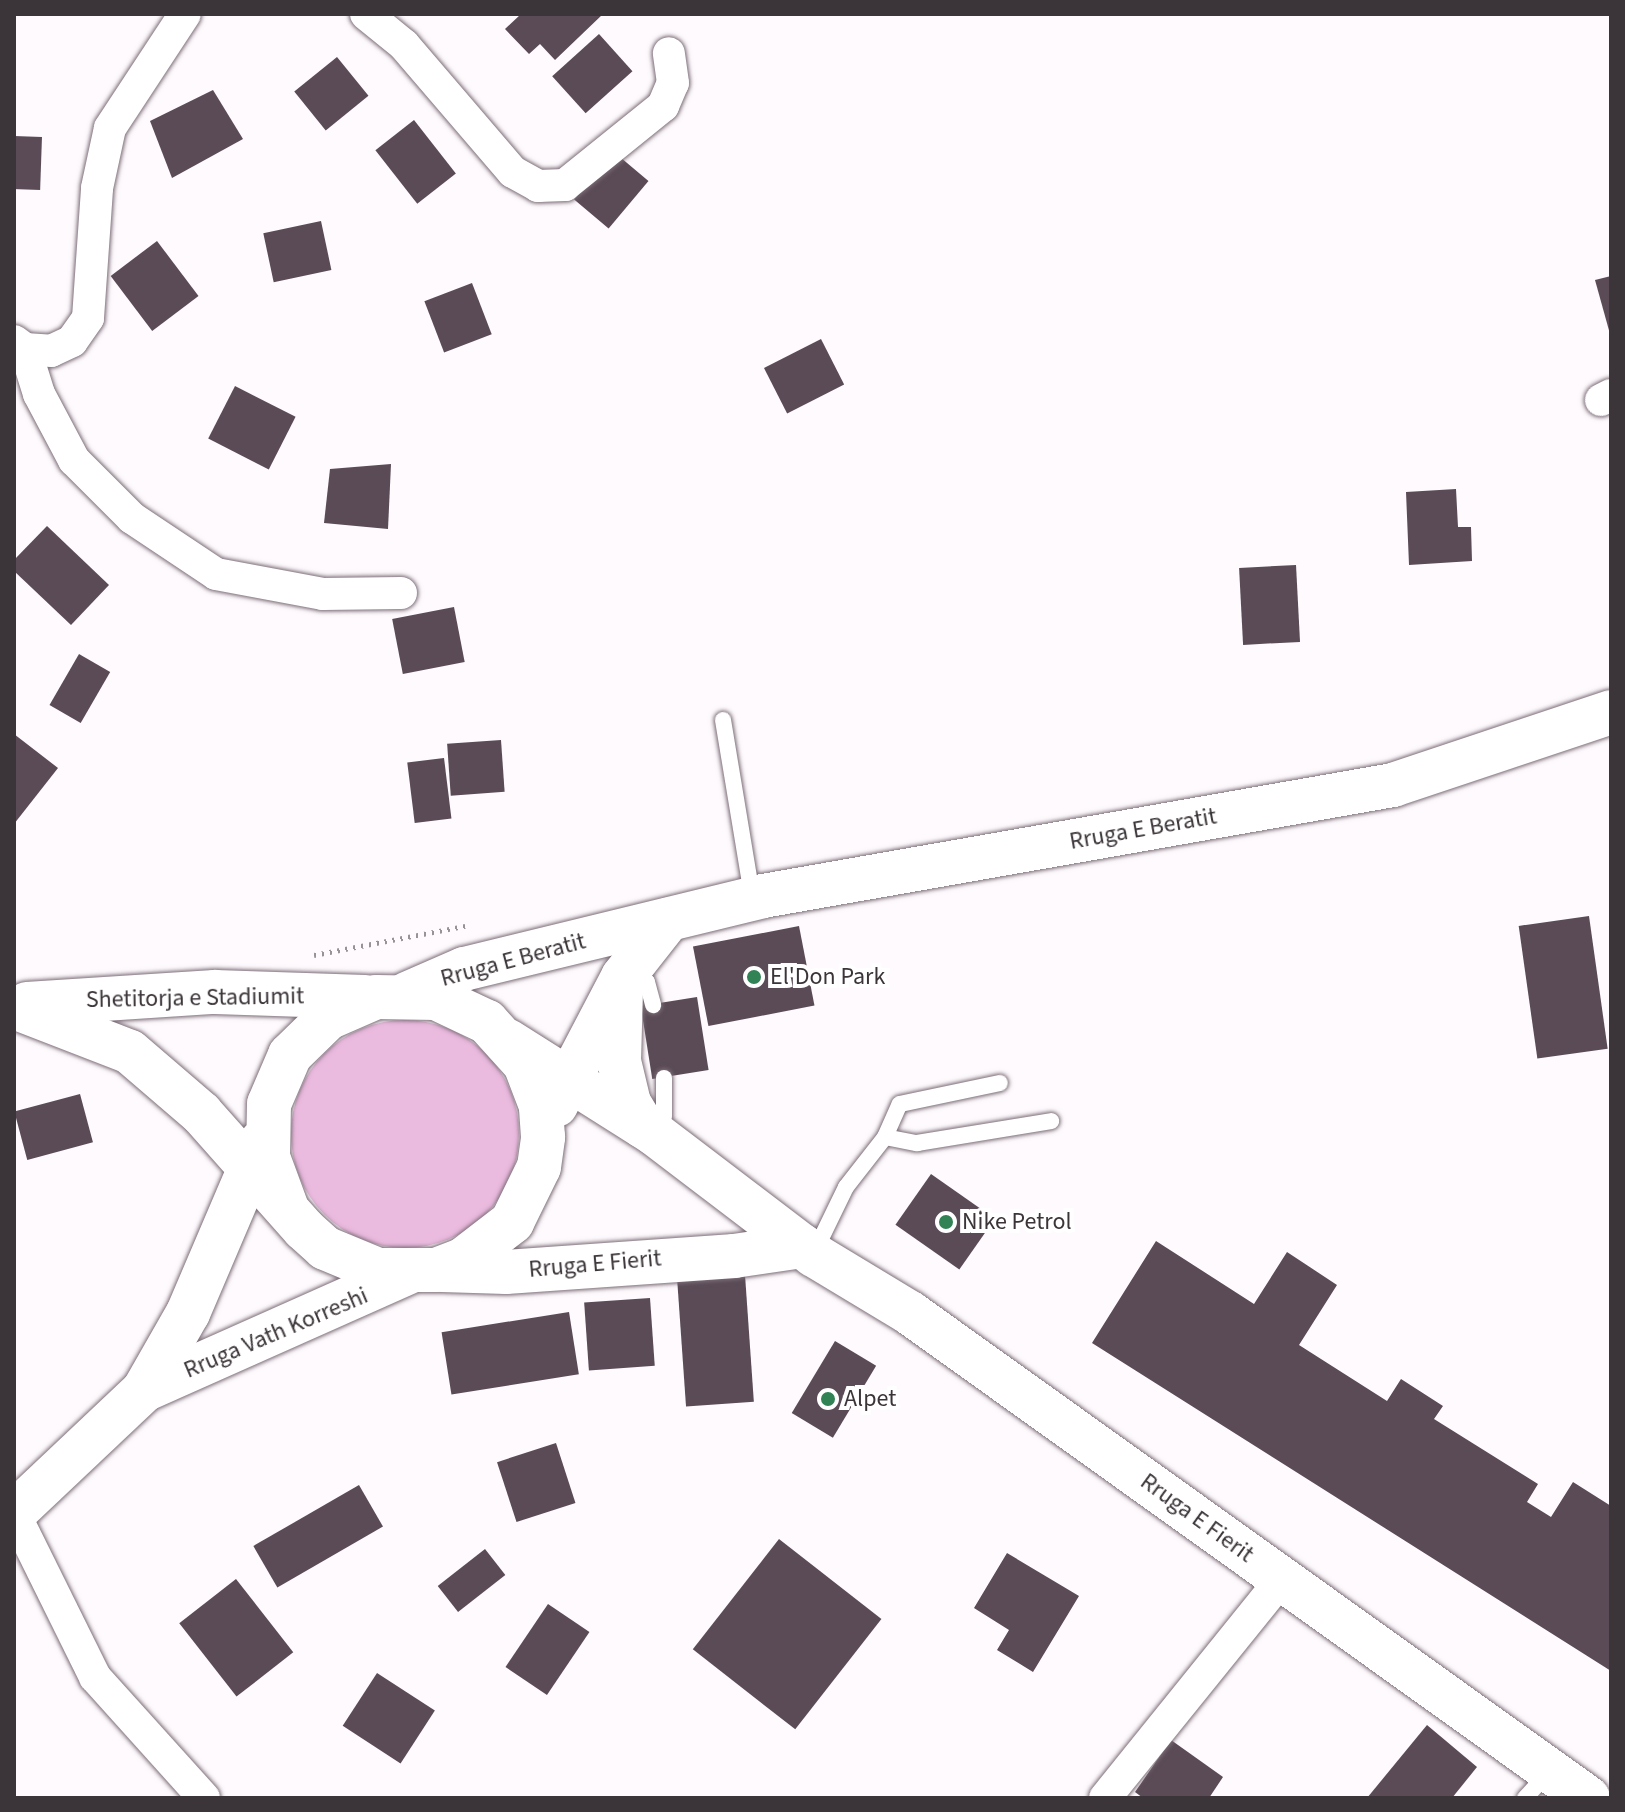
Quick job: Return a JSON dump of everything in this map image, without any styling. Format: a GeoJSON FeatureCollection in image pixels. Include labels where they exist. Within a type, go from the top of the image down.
{"type":"FeatureCollection","features":[{"type":"Feature","properties":{"kind":"main road","name":"Rruga E Beratit"},"geometry":{"type":"LineString","coordinates":[[392,996],[464,969],[753,899],[1393,785],[1611,712]]}},
{"type":"Feature","properties":{"kind":"main road"},"geometry":{"type":"LineString","coordinates":[[649,1130],[629,1103],[619,1061],[617,1015],[668,920]]}},
{"type":"Feature","properties":{"kind":"main road"},"geometry":{"type":"LineString","coordinates":[[543,1137],[537,1091],[508,1041],[462,1007],[392,996],[339,1011],[307,1035],[277,1078],[258,1149],[286,1206],[304,1229],[338,1255],[378,1270],[421,1271],[477,1251],[512,1222],[539,1167],[543,1137],[567,1079],[635,984]]}},
{"type":"Feature","properties":{"kind":"main road","name":"Shetitorja e Stadiumit"},"geometry":{"type":"LineString","coordinates":[[14,1007],[215,992],[392,996]]}},
{"type":"Feature","properties":{"kind":"main road","name":"Shetitorja e Stadiumit"},"geometry":{"type":"LineString","coordinates":[[14,1007],[114,1044],[258,1149]]}},
{"type":"Feature","properties":{"kind":"main road","name":"Rruga E Fierit"},"geometry":{"type":"LineString","coordinates":[[508,1041],[649,1130],[808,1250],[910,1313],[1282,1579],[1538,1784],[1588,1798]]}},
{"type":"Feature","properties":{"kind":"main road"},"geometry":{"type":"LineString","coordinates":[[174,1087],[198,1119],[214,1156],[219,1199],[214,1255]]}},
{"type":"Feature","properties":{"kind":"main road","name":"Rruga Vath Korreshi"},"geometry":{"type":"LineString","coordinates":[[14,1513],[144,1390],[214,1255],[258,1149]]}},
{"type":"Feature","properties":{"kind":"main road","name":"Rruga E Fierit"},"geometry":{"type":"LineString","coordinates":[[421,1271],[506,1272],[808,1250]]}},
{"type":"Feature","properties":{"kind":"main road","name":"Rruga Vath Korreshi"},"geometry":{"type":"LineString","coordinates":[[144,1390],[421,1271]]}},
{"type":"Feature","properties":{"kind":"street"},"geometry":{"type":"LineString","coordinates":[[19,345],[51,351],[72,341],[88,318],[97,188],[110,128],[185,14]]}},
{"type":"Feature","properties":{"kind":"street"},"geometry":{"type":"LineString","coordinates":[[366,14],[404,45],[513,172],[538,186],[565,185],[663,106],[673,83],[669,53]]}},
{"type":"Feature","properties":{"kind":"street"},"geometry":{"type":"LineString","coordinates":[[19,345],[39,394],[74,460],[132,518],[216,574],[323,594],[401,593]]}},
{"type":"Feature","properties":{"kind":"street"},"geometry":{"type":"LineString","coordinates":[[14,1513],[95,1677],[204,1798]]}},
{"type":"Feature","properties":{"kind":"street"},"geometry":{"type":"LineString","coordinates":[[1105,1798],[1282,1579]]}},
{"type":"Feature","properties":{"kind":"lane"},"geometry":{"type":"LineString","coordinates":[[723,720],[753,899]]}},
{"type":"Feature","properties":{"kind":"lane"},"geometry":{"type":"LineString","coordinates":[[649,1130],[664,1116],[664,1078]]}},
{"type":"Feature","properties":{"kind":"lane"},"geometry":{"type":"LineString","coordinates":[[808,1250],[846,1187],[885,1137],[900,1104],[1000,1083]]}},
{"type":"Feature","properties":{"kind":"lane"},"geometry":{"type":"LineString","coordinates":[[885,1137],[917,1143],[1051,1121]]}},
{"type":"Feature","properties":{"kind":"shaded area"},"geometry":{"type":"Polygon","coordinates":[[[405,1020],[427,1022],[449,1029],[486,1053],[510,1090],[517,1112],[517,1156],[510,1178],[486,1215],[449,1239],[427,1246],[405,1248],[383,1246],[361,1239],[324,1215],[300,1178],[293,1156],[291,1134],[293,1112],[300,1090],[324,1053],[361,1029],[383,1022],[405,1020]]]}},
{"type":"Feature","properties":{"kind":"building"},"geometry":{"type":"Polygon","coordinates":[[[521,14],[603,14],[555,60],[540,44],[529,54],[505,29],[521,14]]]}},
{"type":"Feature","properties":{"kind":"building"},"geometry":{"type":"Polygon","coordinates":[[[599,34],[632,71],[586,113],[552,76],[599,34]]]}},
{"type":"Feature","properties":{"kind":"building"},"geometry":{"type":"Polygon","coordinates":[[[337,57],[368,96],[326,130],[294,92],[337,57]]]}},
{"type":"Feature","properties":{"kind":"building"},"geometry":{"type":"Polygon","coordinates":[[[213,90],[243,139],[172,178],[150,121],[213,90]]]}},
{"type":"Feature","properties":{"kind":"building"},"geometry":{"type":"Polygon","coordinates":[[[414,120],[456,174],[417,204],[375,150],[414,120]]]}},
{"type":"Feature","properties":{"kind":"building"},"geometry":{"type":"Polygon","coordinates":[[[14,136],[42,137],[40,190],[14,189],[14,136]]]}},
{"type":"Feature","properties":{"kind":"building"},"geometry":{"type":"Polygon","coordinates":[[[614,152],[648,181],[609,228],[574,199],[614,152]]]}},
{"type":"Feature","properties":{"kind":"building"},"geometry":{"type":"Polygon","coordinates":[[[321,221],[331,270],[274,282],[263,233],[321,221]]]}},
{"type":"Feature","properties":{"kind":"building"},"geometry":{"type":"Polygon","coordinates":[[[157,241],[199,296],[152,331],[111,276],[157,241]]]}},
{"type":"Feature","properties":{"kind":"building"},"geometry":{"type":"Polygon","coordinates":[[[1611,276],[1611,334],[1610,334],[1595,280],[1611,276]]]}},
{"type":"Feature","properties":{"kind":"building"},"geometry":{"type":"Polygon","coordinates":[[[472,283],[492,334],[444,353],[424,301],[472,283]]]}},
{"type":"Feature","properties":{"kind":"building"},"geometry":{"type":"Polygon","coordinates":[[[821,339],[844,384],[787,413],[764,368],[821,339]]]}},
{"type":"Feature","properties":{"kind":"building"},"geometry":{"type":"Polygon","coordinates":[[[235,386],[296,417],[269,469],[208,439],[235,386]]]}},
{"type":"Feature","properties":{"kind":"building"},"geometry":{"type":"Polygon","coordinates":[[[391,464],[388,529],[324,523],[330,469],[391,464]]]}},
{"type":"Feature","properties":{"kind":"building"},"geometry":{"type":"Polygon","coordinates":[[[1456,489],[1458,527],[1471,527],[1472,561],[1409,565],[1406,492],[1456,489]]]}},
{"type":"Feature","properties":{"kind":"building"},"geometry":{"type":"Polygon","coordinates":[[[47,526],[109,585],[71,625],[14,571],[14,560],[47,526]]]}},
{"type":"Feature","properties":{"kind":"building"},"geometry":{"type":"Polygon","coordinates":[[[1296,565],[1300,642],[1243,645],[1239,568],[1296,565]]]}},
{"type":"Feature","properties":{"kind":"building"},"geometry":{"type":"Polygon","coordinates":[[[454,607],[465,662],[403,674],[392,619],[454,607]]]}},
{"type":"Feature","properties":{"kind":"building"},"geometry":{"type":"Polygon","coordinates":[[[79,654],[110,672],[81,723],[50,705],[79,654]]]}},
{"type":"Feature","properties":{"kind":"building"},"geometry":{"type":"Polygon","coordinates":[[[14,734],[58,768],[14,824],[14,734]]]}},
{"type":"Feature","properties":{"kind":"building"},"geometry":{"type":"Polygon","coordinates":[[[501,740],[505,792],[451,796],[447,744],[501,740]]]}},
{"type":"Feature","properties":{"kind":"building"},"geometry":{"type":"Polygon","coordinates":[[[444,758],[451,819],[415,823],[407,763],[444,758]]]}},
{"type":"Feature","properties":{"kind":"building"},"geometry":{"type":"Polygon","coordinates":[[[1589,916],[1608,1049],[1537,1059],[1519,926],[1589,916]]]}},
{"type":"Feature","properties":{"kind":"building","name":"El'Don Park"},"geometry":{"type":"Polygon","coordinates":[[[799,926],[814,1006],[708,1026],[693,947],[799,926]]]}},
{"type":"Feature","properties":{"kind":"building"},"geometry":{"type":"Polygon","coordinates":[[[697,997],[709,1070],[652,1079],[641,1006],[697,997]]]}},
{"type":"Feature","properties":{"kind":"building"},"geometry":{"type":"Polygon","coordinates":[[[80,1094],[93,1142],[27,1160],[14,1112],[80,1094]]]}},
{"type":"Feature","properties":{"kind":"building","name":"Nike Petrol"},"geometry":{"type":"Polygon","coordinates":[[[931,1174],[995,1219],[959,1270],[895,1225],[931,1174]]]}},
{"type":"Feature","properties":{"kind":"building"},"geometry":{"type":"Polygon","coordinates":[[[1156,1241],[1254,1304],[1287,1252],[1337,1285],[1299,1345],[1387,1401],[1401,1379],[1443,1406],[1434,1419],[1538,1484],[1527,1502],[1551,1517],[1573,1482],[1611,1506],[1611,1671],[1092,1343],[1156,1241]]]}},
{"type":"Feature","properties":{"kind":"building"},"geometry":{"type":"Polygon","coordinates":[[[745,1275],[754,1402],[686,1406],[677,1280],[745,1275]]]}},
{"type":"Feature","properties":{"kind":"building"},"geometry":{"type":"Polygon","coordinates":[[[650,1298],[655,1366],[589,1370],[584,1303],[650,1298]]]}},
{"type":"Feature","properties":{"kind":"building"},"geometry":{"type":"Polygon","coordinates":[[[569,1312],[579,1374],[451,1394],[442,1332],[569,1312]]]}},
{"type":"Feature","properties":{"kind":"building","name":"Alpet"},"geometry":{"type":"Polygon","coordinates":[[[835,1341],[876,1366],[833,1438],[792,1413],[835,1341]]]}},
{"type":"Feature","properties":{"kind":"building"},"geometry":{"type":"Polygon","coordinates":[[[556,1443],[575,1503],[517,1522],[497,1462],[556,1443]]]}},
{"type":"Feature","properties":{"kind":"building"},"geometry":{"type":"Polygon","coordinates":[[[359,1485],[383,1527],[277,1588],[253,1546],[359,1485]]]}},
{"type":"Feature","properties":{"kind":"building"},"geometry":{"type":"Polygon","coordinates":[[[779,1539],[881,1619],[795,1729],[693,1649],[779,1539]]]}},
{"type":"Feature","properties":{"kind":"building"},"geometry":{"type":"Polygon","coordinates":[[[485,1549],[505,1575],[458,1612],[438,1586],[485,1549]]]}},
{"type":"Feature","properties":{"kind":"building"},"geometry":{"type":"Polygon","coordinates":[[[1007,1553],[1079,1596],[1033,1672],[997,1650],[1009,1630],[974,1608],[1007,1553]]]}},
{"type":"Feature","properties":{"kind":"building"},"geometry":{"type":"Polygon","coordinates":[[[236,1579],[293,1652],[237,1697],[179,1623],[236,1579]]]}},
{"type":"Feature","properties":{"kind":"building"},"geometry":{"type":"Polygon","coordinates":[[[548,1604],[589,1632],[547,1695],[506,1667],[548,1604]]]}},
{"type":"Feature","properties":{"kind":"building"},"geometry":{"type":"Polygon","coordinates":[[[377,1673],[435,1711],[401,1763],[343,1726],[377,1673]]]}},
{"type":"Feature","properties":{"kind":"building"},"geometry":{"type":"Polygon","coordinates":[[[1427,1725],[1477,1767],[1452,1798],[1367,1798],[1427,1725]]]}},
{"type":"Feature","properties":{"kind":"building"},"geometry":{"type":"Polygon","coordinates":[[[1171,1740],[1223,1777],[1209,1798],[1143,1798],[1135,1792],[1171,1740]]]}},
{"type":"Feature","properties":{"kind":"place","name":"El'Don Park"},"geometry":{"type":"Point","coordinates":[754,977]}},
{"type":"Feature","properties":{"kind":"place","name":"Nike Petrol"},"geometry":{"type":"Point","coordinates":[946,1222]}},
{"type":"Feature","properties":{"kind":"place","name":"Alpet"},"geometry":{"type":"Point","coordinates":[828,1399]}}]}
